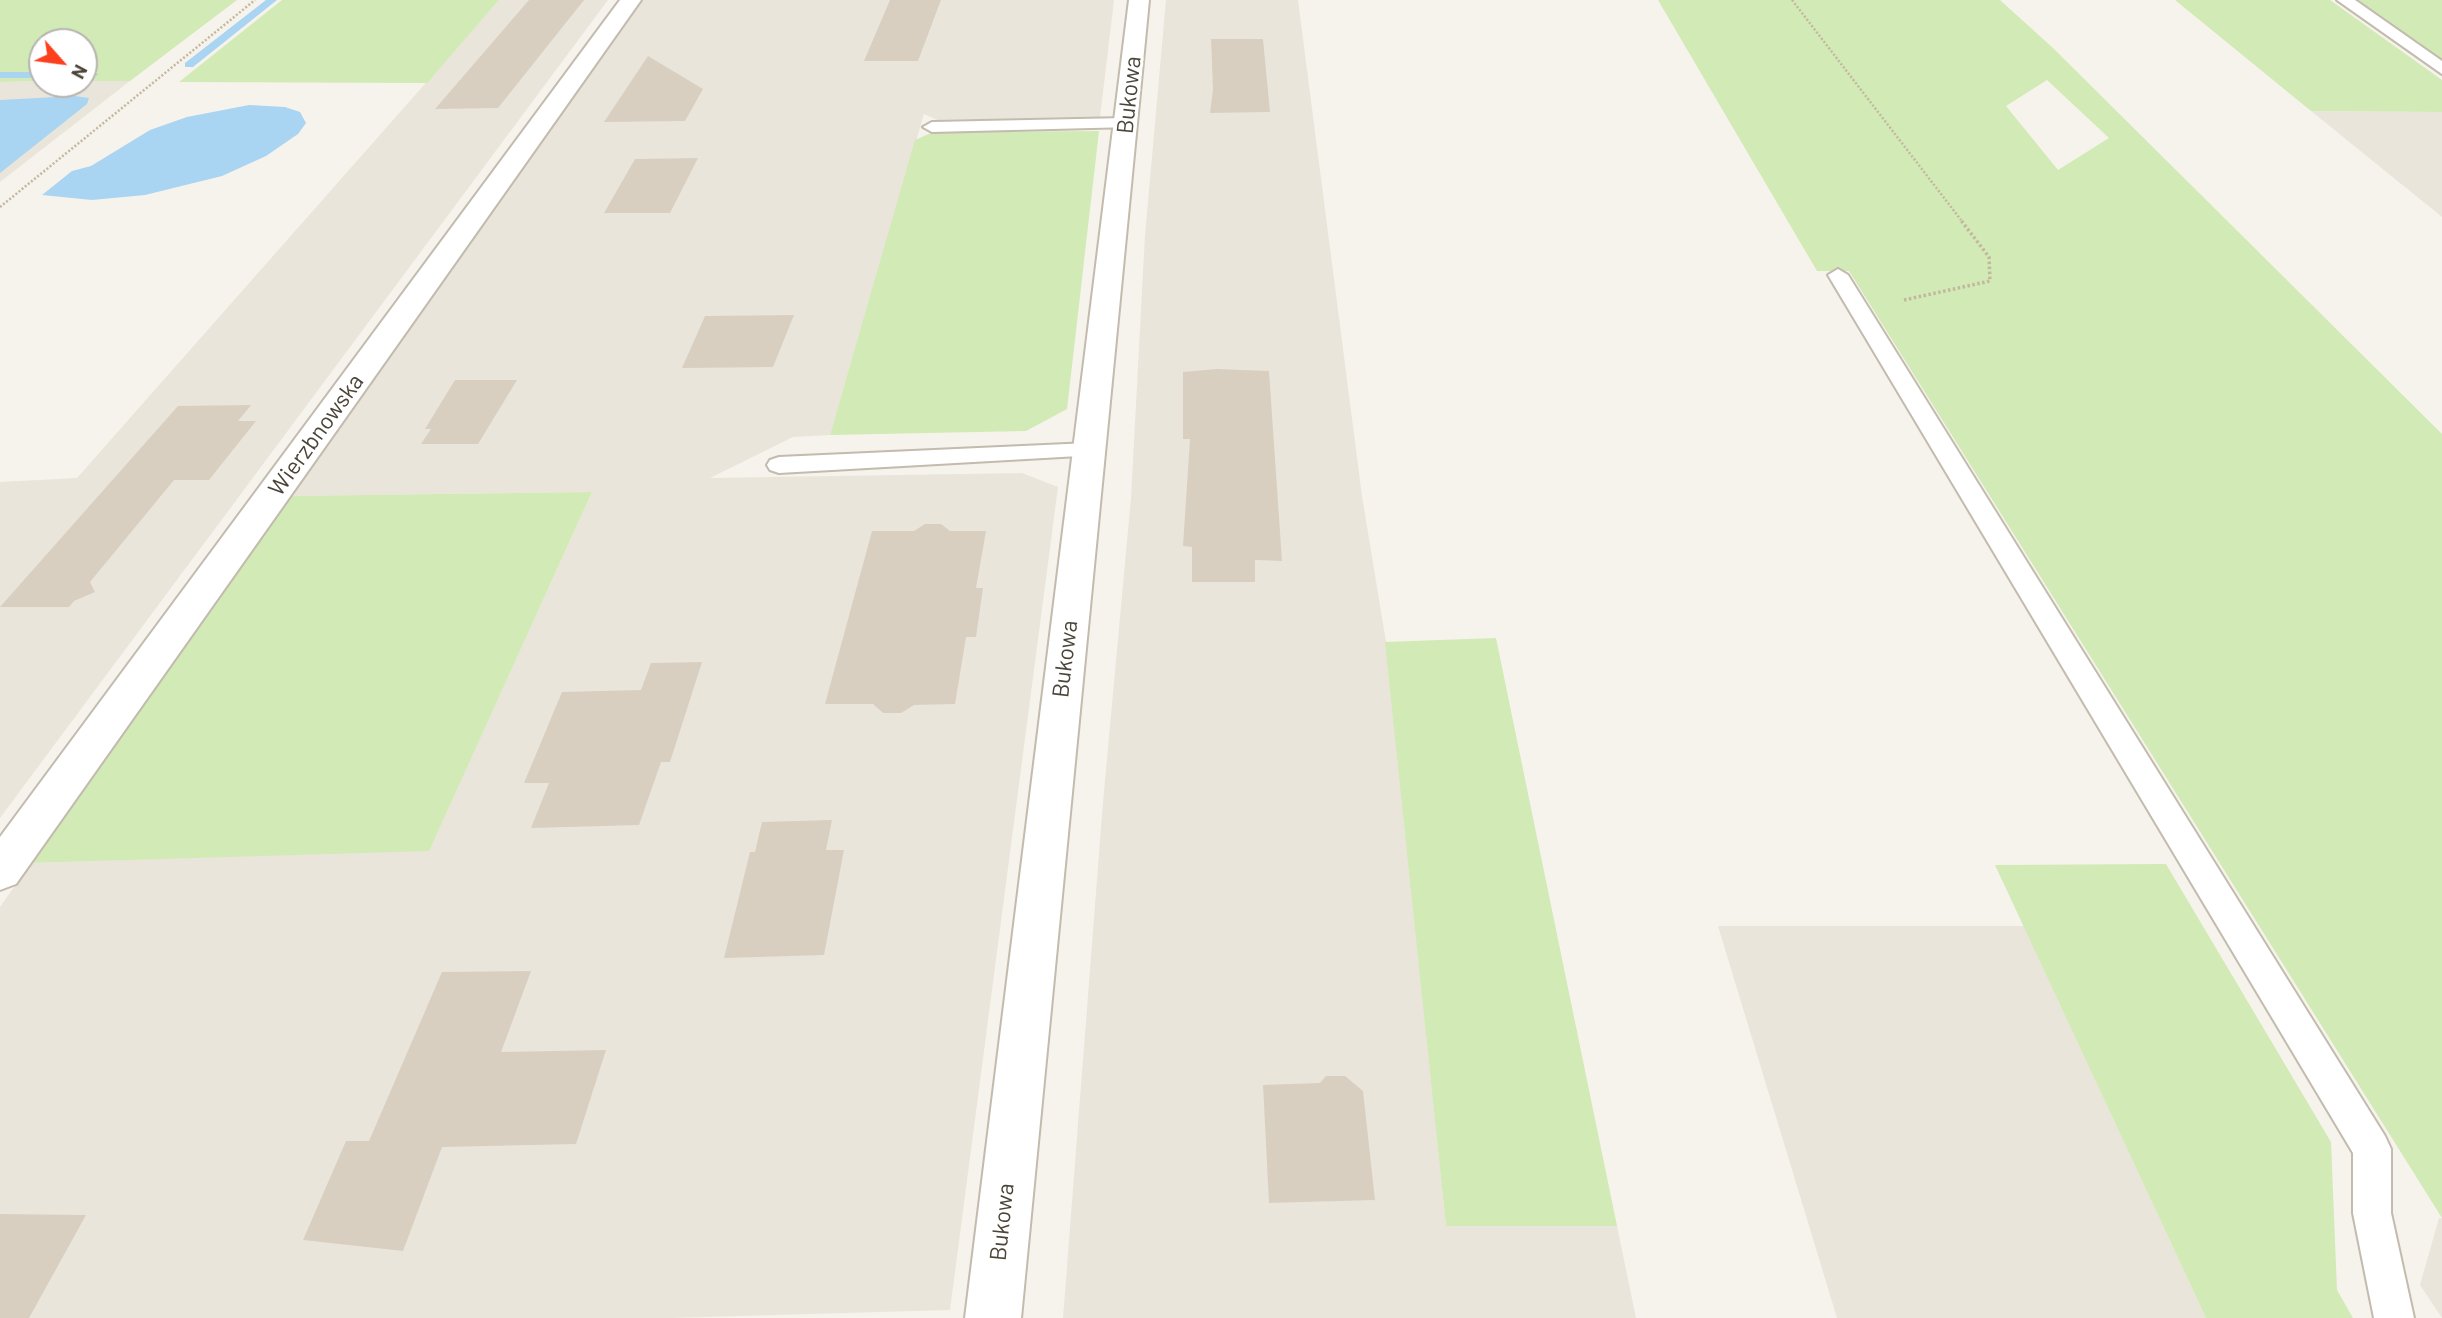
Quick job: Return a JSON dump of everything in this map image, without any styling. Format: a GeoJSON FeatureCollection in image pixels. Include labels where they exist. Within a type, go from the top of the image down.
{"type":"FeatureCollection","features":[{"type":"Feature","properties":{"kind":"street","name":"Wierzbnowska"},"geometry":{"type":"LineString","coordinates":[[0,871],[631,0]]}},
{"type":"Feature","properties":{"kind":"street","name":"Bukowa"},"geometry":{"type":"LineString","coordinates":[[993,1318],[1139,0]]}},
{"type":"Feature","properties":{"kind":"lane"},"geometry":{"type":"LineString","coordinates":[[2345,0],[2442,69]]}},
{"type":"Feature","properties":{"kind":"lane"},"geometry":{"type":"LineString","coordinates":[[932,127],[1126,123]]}},
{"type":"Feature","properties":{"kind":"lane"},"geometry":{"type":"LineString","coordinates":[[1838,275],[2372,1149],[2372,1213],[2394,1318]]}},
{"type":"Feature","properties":{"kind":"lane"},"geometry":{"type":"LineString","coordinates":[[779,465],[1089,450]]}},
{"type":"Feature","properties":{"kind":"path"},"geometry":{"type":"LineString","coordinates":[[0,207],[256,0]]}},
{"type":"Feature","properties":{"kind":"path"},"geometry":{"type":"LineString","coordinates":[[1792,0],[1989,257],[1990,281],[1903,300],[1874,321],[1879,344]]}},
{"type":"Feature","properties":{"kind":"shaded area"},"geometry":{"type":"Polygon","coordinates":[[[499,0],[608,0],[0,818],[0,482],[77,478],[499,0]]]}},
{"type":"Feature","properties":{"kind":"shaded area"},"geometry":{"type":"Polygon","coordinates":[[[640,0],[1114,0],[1100,117],[938,120],[924,114],[830,435],[793,437],[710,478],[1022,473],[1058,487],[950,1310],[670,1318],[0,1318],[0,907],[31,863],[429,850],[592,492],[287,496],[640,0]]]}},
{"type":"Feature","properties":{"kind":"shaded area"},"geometry":{"type":"Polygon","coordinates":[[[1166,0],[1298,0],[1362,496],[1386,642],[1446,1225],[1617,1226],[1636,1318],[1063,1318],[1103,802],[1131,498],[1145,235],[1166,0]]]}},
{"type":"Feature","properties":{"kind":"shaded area"},"geometry":{"type":"Polygon","coordinates":[[[28,81],[28,98],[98,98],[98,81],[130,81],[0,182],[0,82],[28,81]]]}},
{"type":"Feature","properties":{"kind":"shaded area"},"geometry":{"type":"Polygon","coordinates":[[[2311,111],[2442,112],[2442,217],[2311,111]]]}},
{"type":"Feature","properties":{"kind":"shaded area"},"geometry":{"type":"Polygon","coordinates":[[[1718,926],[2024,926],[2206,1318],[1837,1318],[1718,926]]]}},
{"type":"Feature","properties":{"kind":"shaded area"},"geometry":{"type":"Polygon","coordinates":[[[2439,1218],[2442,1218],[2442,1318],[2420,1285],[2439,1218]]]}},
{"type":"Feature","properties":{"kind":"green space"},"geometry":{"type":"Polygon","coordinates":[[[0,0],[237,0],[130,81],[98,81],[98,28],[28,28],[28,81],[0,82],[0,0]]]}},
{"type":"Feature","properties":{"kind":"green space"},"geometry":{"type":"Polygon","coordinates":[[[282,0],[499,0],[427,83],[179,82],[282,0]]]}},
{"type":"Feature","properties":{"kind":"green space"},"geometry":{"type":"Polygon","coordinates":[[[1658,0],[2000,0],[2053,48],[2442,434],[2442,1218],[1849,271],[1817,271],[1658,0]],[[2047,80],[2006,106],[2058,170],[2109,138],[2047,80]]]}},
{"type":"Feature","properties":{"kind":"green space"},"geometry":{"type":"Polygon","coordinates":[[[2175,0],[2330,0],[2442,80],[2442,112],[2311,111],[2175,0]]]}},
{"type":"Feature","properties":{"kind":"green space"},"geometry":{"type":"Polygon","coordinates":[[[2354,0],[2442,0],[2442,61],[2354,0]]]}},
{"type":"Feature","properties":{"kind":"green space"},"geometry":{"type":"Polygon","coordinates":[[[1099,131],[1067,409],[1026,431],[830,435],[915,140],[933,132],[1099,131]]]}},
{"type":"Feature","properties":{"kind":"green space"},"geometry":{"type":"Polygon","coordinates":[[[592,492],[429,851],[31,863],[287,496],[592,492]]]}},
{"type":"Feature","properties":{"kind":"green space"},"geometry":{"type":"Polygon","coordinates":[[[1496,638],[1617,1226],[1446,1226],[1385,642],[1496,638]]]}},
{"type":"Feature","properties":{"kind":"green space"},"geometry":{"type":"Polygon","coordinates":[[[2166,864],[2331,1142],[2337,1290],[2353,1318],[2206,1318],[1995,865],[2166,864]]]}},
{"type":"Feature","properties":{"kind":"water"},"geometry":{"type":"Polygon","coordinates":[[[89,98],[87,104],[0,173],[0,100],[89,98]]]}},
{"type":"Feature","properties":{"kind":"water"},"geometry":{"type":"Polygon","coordinates":[[[249,105],[285,107],[300,112],[306,123],[298,134],[266,156],[222,176],[145,195],[92,200],[42,195],[72,171],[91,166],[150,130],[187,117],[249,105]]]}},
{"type":"Feature","properties":{"kind":"building"},"geometry":{"type":"Polygon","coordinates":[[[529,0],[584,0],[498,108],[435,109],[529,0]]]}},
{"type":"Feature","properties":{"kind":"building"},"geometry":{"type":"Polygon","coordinates":[[[890,0],[941,0],[918,61],[864,61],[890,0]]]}},
{"type":"Feature","properties":{"kind":"building"},"geometry":{"type":"Polygon","coordinates":[[[1211,39],[1263,39],[1270,112],[1210,113],[1213,89],[1211,39]]]}},
{"type":"Feature","properties":{"kind":"building"},"geometry":{"type":"Polygon","coordinates":[[[648,56],[703,89],[685,121],[604,122],[648,56]]]}},
{"type":"Feature","properties":{"kind":"building"},"geometry":{"type":"Polygon","coordinates":[[[698,158],[670,213],[604,213],[635,159],[698,158]]]}},
{"type":"Feature","properties":{"kind":"building"},"geometry":{"type":"Polygon","coordinates":[[[794,315],[773,367],[682,368],[705,316],[794,315]]]}},
{"type":"Feature","properties":{"kind":"building"},"geometry":{"type":"Polygon","coordinates":[[[1217,369],[1269,371],[1282,561],[1255,560],[1255,582],[1192,582],[1192,547],[1183,546],[1190,439],[1183,439],[1183,372],[1217,369]]]}},
{"type":"Feature","properties":{"kind":"building"},"geometry":{"type":"Polygon","coordinates":[[[455,380],[517,380],[478,444],[421,444],[431,429],[425,429],[455,380]]]}},
{"type":"Feature","properties":{"kind":"building"},"geometry":{"type":"Polygon","coordinates":[[[251,405],[238,421],[256,421],[209,480],[174,480],[90,582],[95,592],[74,601],[69,607],[0,607],[178,406],[251,405]]]}},
{"type":"Feature","properties":{"kind":"building"},"geometry":{"type":"Polygon","coordinates":[[[925,524],[941,524],[950,531],[986,531],[976,588],[983,588],[976,637],[966,637],[955,704],[914,705],[901,713],[883,713],[873,704],[825,704],[872,531],[914,531],[925,524]]]}},
{"type":"Feature","properties":{"kind":"building"},"geometry":{"type":"Polygon","coordinates":[[[702,662],[670,762],[661,762],[639,825],[531,828],[549,783],[524,783],[562,692],[641,690],[651,663],[702,662]]]}},
{"type":"Feature","properties":{"kind":"building"},"geometry":{"type":"Polygon","coordinates":[[[832,820],[826,850],[844,850],[824,955],[724,958],[750,852],[755,852],[762,822],[832,820]]]}},
{"type":"Feature","properties":{"kind":"building"},"geometry":{"type":"Polygon","coordinates":[[[531,971],[501,1052],[606,1050],[576,1144],[442,1147],[403,1251],[303,1240],[346,1141],[369,1141],[442,972],[531,971]]]}},
{"type":"Feature","properties":{"kind":"building"},"geometry":{"type":"Polygon","coordinates":[[[1326,1076],[1345,1076],[1363,1091],[1375,1200],[1269,1203],[1263,1085],[1320,1083],[1326,1076]]]}},
{"type":"Feature","properties":{"kind":"building"},"geometry":{"type":"Polygon","coordinates":[[[0,1214],[86,1215],[29,1318],[0,1318],[0,1214]]]}},
{"type":"Feature","properties":{"kind":"waterway"},"geometry":{"type":"LineString","coordinates":[[189,65],[272,0]]}},
{"type":"Feature","properties":{"kind":"waterway"},"geometry":{"type":"LineString","coordinates":[[0,75],[28,75]]}}]}
